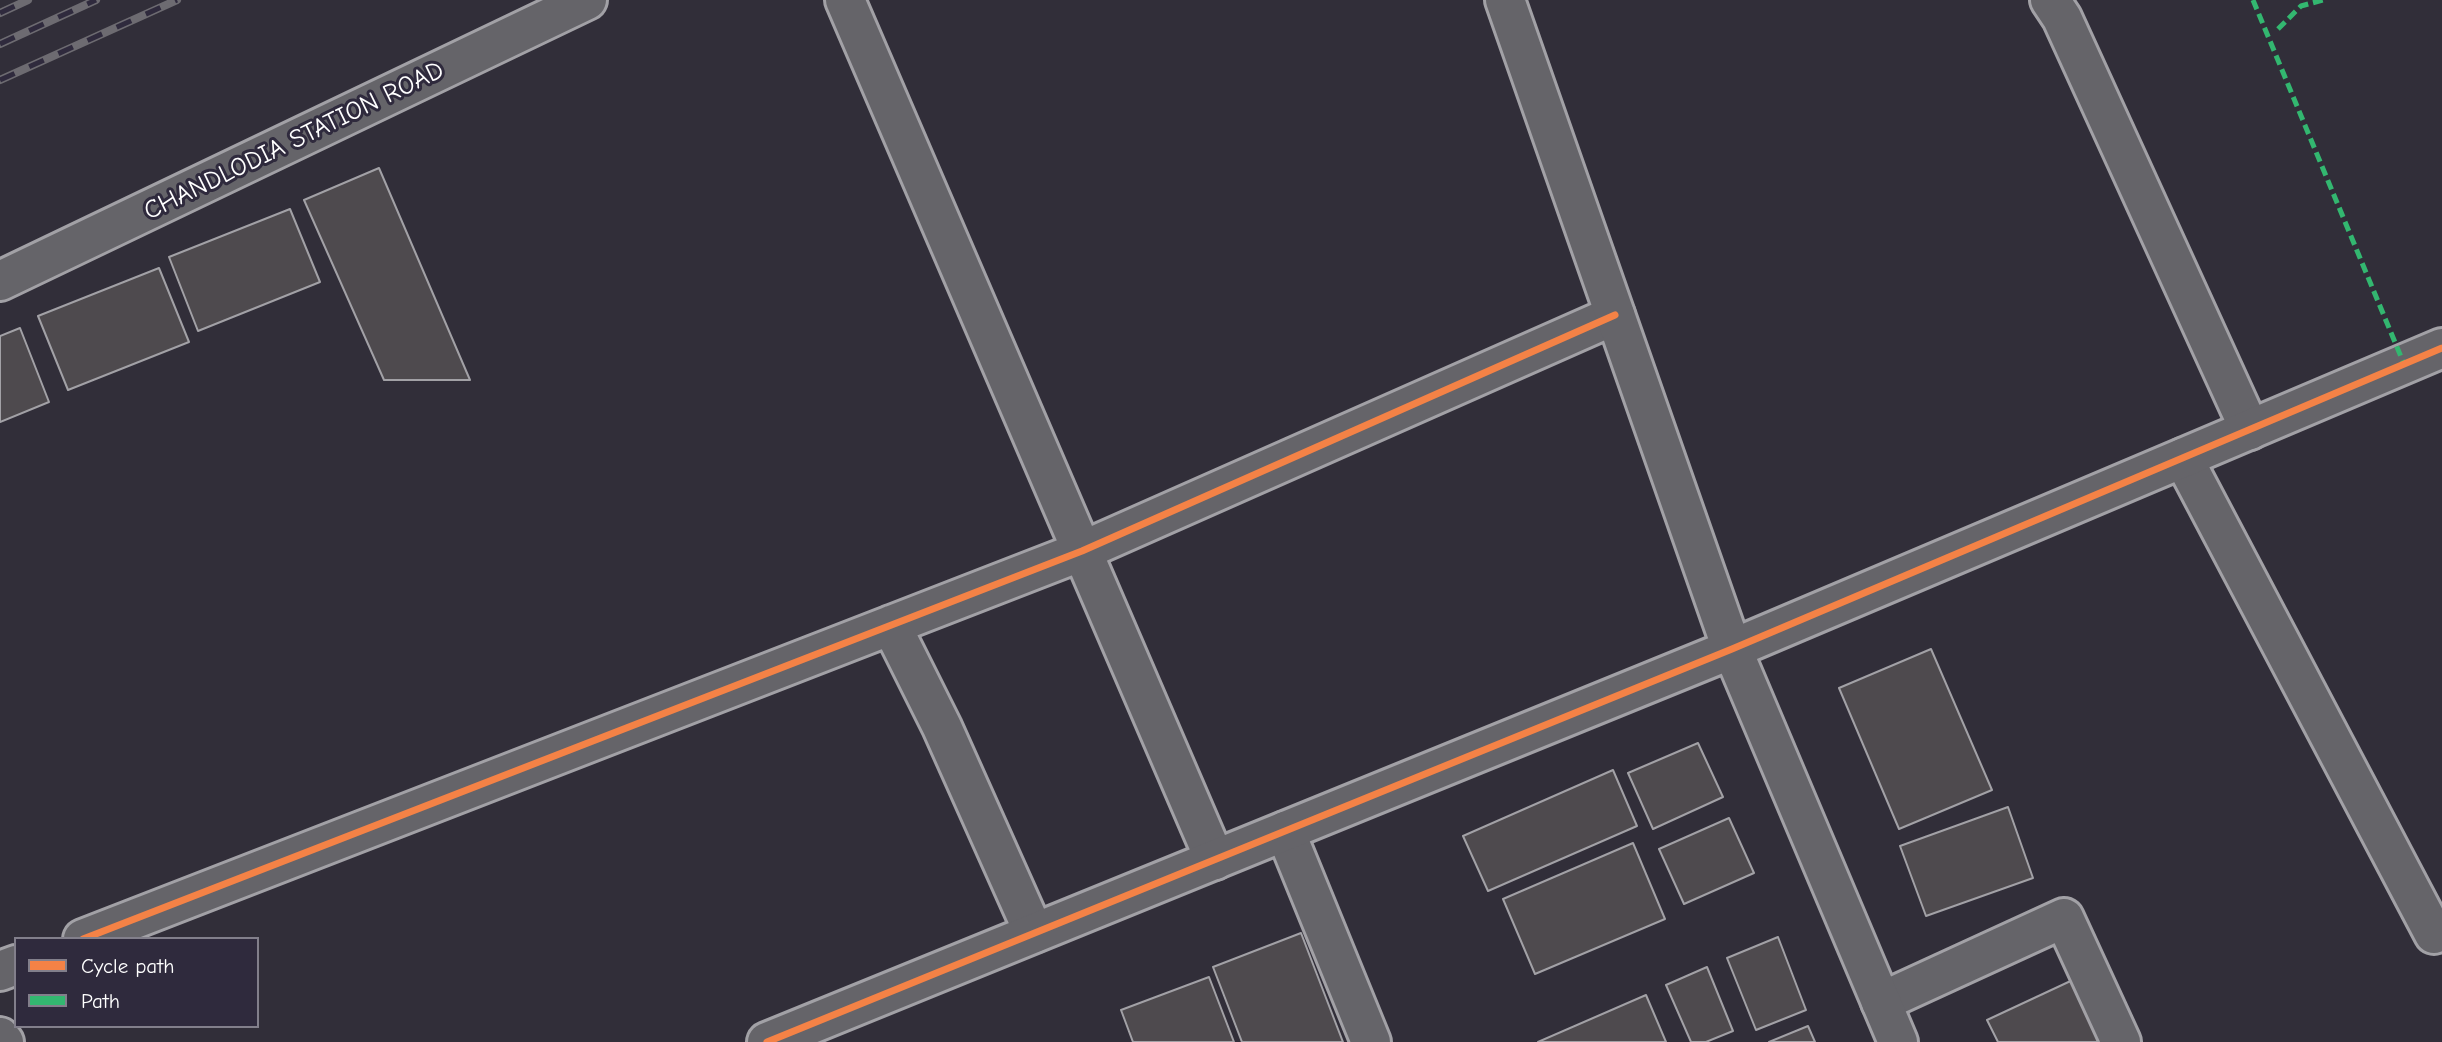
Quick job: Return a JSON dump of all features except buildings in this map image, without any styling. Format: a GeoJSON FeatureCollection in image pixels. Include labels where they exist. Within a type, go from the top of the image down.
{"type":"FeatureCollection","features":[{"type":"Feature","properties":{"kind":"street","name":"CHANDLODIA STATION ROAD"},"geometry":{"type":"LineString","coordinates":[[0,281],[587,0]]}},
{"type":"Feature","properties":{"kind":"street"},"geometry":{"type":"LineString","coordinates":[[845,0],[1215,860]]}},
{"type":"Feature","properties":{"kind":"street"},"geometry":{"type":"LineString","coordinates":[[1505,0],[1732,649],[1898,1042]]}},
{"type":"Feature","properties":{"kind":"street"},"geometry":{"type":"LineString","coordinates":[[2050,0],[2062,18],[2250,430]]}},
{"type":"Feature","properties":{"kind":"street"},"geometry":{"type":"LineString","coordinates":[[88,937],[1082,551],[1615,315]]}},
{"type":"Feature","properties":{"kind":"street"},"geometry":{"type":"LineString","coordinates":[[767,1042],[1732,649],[2442,348]]}},
{"type":"Feature","properties":{"kind":"street"},"geometry":{"type":"LineString","coordinates":[[2183,458],[2434,934],[2442,931]]}},
{"type":"Feature","properties":{"kind":"street"},"geometry":{"type":"LineString","coordinates":[[891,625],[942,727],[1034,933]]}},
{"type":"Feature","properties":{"kind":"street"},"geometry":{"type":"LineString","coordinates":[[1285,831],[1371,1042]]}},
{"type":"Feature","properties":{"kind":"street"},"geometry":{"type":"LineString","coordinates":[[1881,1003],[2064,918],[2121,1042]]}},
{"type":"Feature","properties":{"kind":"street"},"geometry":{"type":"LineString","coordinates":[[0,1037],[4,1042]]}},
{"type":"Feature","properties":{"kind":"railway"},"geometry":{"type":"LineString","coordinates":[[0,13],[28,0]]}},
{"type":"Feature","properties":{"kind":"railway"},"geometry":{"type":"LineString","coordinates":[[0,44],[96,0]]}},
{"type":"Feature","properties":{"kind":"railway"},"geometry":{"type":"LineString","coordinates":[[0,80],[177,0]]}},
{"type":"Feature","properties":{"kind":"marked path"},"geometry":{"type":"LineString","coordinates":[[2253,0],[2404,364]]}},
{"type":"Feature","properties":{"kind":"marked path"},"geometry":{"type":"LineString","coordinates":[[2278,29],[2301,6],[2323,0]]}},
{"type":"Feature","properties":{"kind":"cycle path"},"geometry":{"type":"LineString","coordinates":[[88,937],[1082,551],[1615,315]]}},
{"type":"Feature","properties":{"kind":"cycle path"},"geometry":{"type":"LineString","coordinates":[[767,1042],[1732,649],[2442,348]]}}]}
